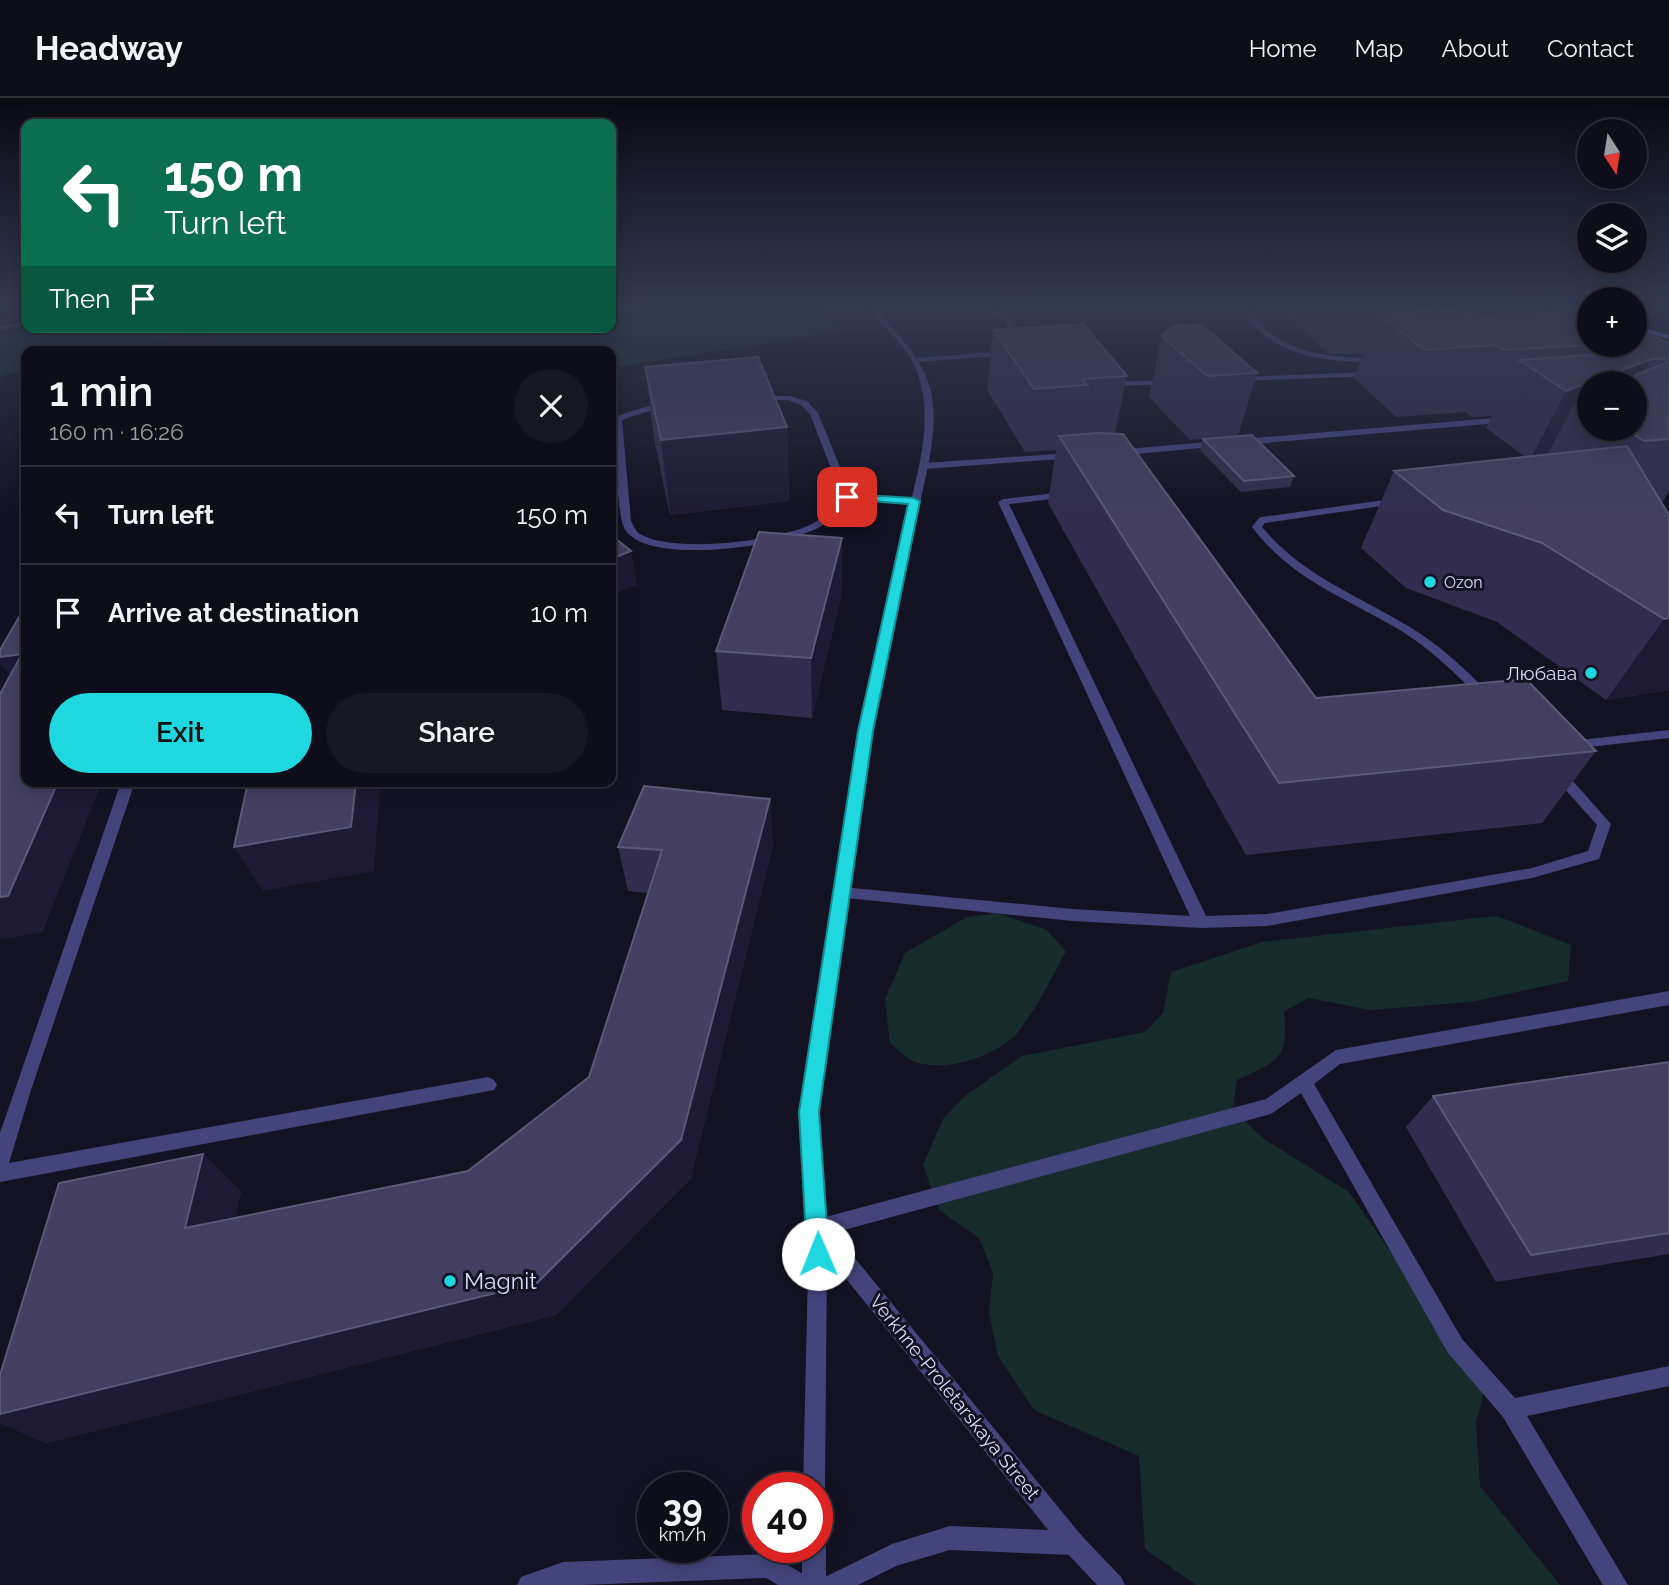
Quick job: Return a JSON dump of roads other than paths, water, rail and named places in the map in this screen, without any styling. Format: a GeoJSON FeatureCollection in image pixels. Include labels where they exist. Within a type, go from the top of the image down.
{"type":"FeatureCollection","features":[{"type":"Feature","properties":{"kind":"street"},"geometry":{"type":"LineString","coordinates":[[814,1472],[818,1228],[809,1112],[865,731],[914,501],[924,467],[930,419],[927,392],[921,375]]}},
{"type":"Feature","properties":{"kind":"street"},"geometry":{"type":"LineString","coordinates":[[1225,380],[1323,375]]}},
{"type":"Feature","properties":{"kind":"street"},"geometry":{"type":"LineString","coordinates":[[1097,381],[1105,384],[1185,381]]}},
{"type":"Feature","properties":{"kind":"street"},"geometry":{"type":"LineString","coordinates":[[847,497],[814,413],[804,403],[789,398],[671,404],[639,409],[618,419],[626,522],[635,536],[664,546],[689,548],[761,541],[816,526],[847,497],[914,501]]}},
{"type":"Feature","properties":{"kind":"street"},"geometry":{"type":"LineString","coordinates":[[1099,454],[1521,419]]}},
{"type":"Feature","properties":{"kind":"street"},"geometry":{"type":"LineString","coordinates":[[924,467],[1085,455]]}},
{"type":"Feature","properties":{"kind":"street"},"geometry":{"type":"LineString","coordinates":[[1058,457],[1066,468]]}},
{"type":"Feature","properties":{"kind":"street"},"geometry":{"type":"LineString","coordinates":[[1085,492],[1003,502],[1201,922]]}},
{"type":"Feature","properties":{"kind":"street"},"geometry":{"type":"LineString","coordinates":[[1408,500],[1287,515],[1262,520],[1257,527],[1269,544],[1296,568],[1426,642],[1493,704]]}},
{"type":"Feature","properties":{"kind":"street"},"geometry":{"type":"LineString","coordinates":[[1562,746],[1669,734]]}},
{"type":"Feature","properties":{"kind":"street"},"geometry":{"type":"LineString","coordinates":[[842,893],[1073,915],[1201,922],[1267,920],[1532,873],[1594,855],[1604,824],[1552,768]]}},
{"type":"Feature","properties":{"kind":"street"},"geometry":{"type":"LineString","coordinates":[[0,1162],[8,1112],[126,787]]}},
{"type":"Feature","properties":{"kind":"street"},"geometry":{"type":"LineString","coordinates":[[818,1228],[1271,1106],[1336,1057],[1669,998]]}},
{"type":"Feature","properties":{"kind":"street"},"geometry":{"type":"LineString","coordinates":[[1303,1081],[1455,1346],[1511,1409],[1616,1585]]}},
{"type":"Feature","properties":{"kind":"street"},"geometry":{"type":"LineString","coordinates":[[0,1172],[488,1085]]}},
{"type":"Feature","properties":{"kind":"street","name":"Verkhne-Proletarskaya Street"},"geometry":{"type":"LineString","coordinates":[[818,1228],[1073,1543],[1113,1585]]}},
{"type":"Feature","properties":{"kind":"street"},"geometry":{"type":"LineString","coordinates":[[1511,1409],[1669,1376]]}},
{"type":"Feature","properties":{"kind":"street"},"geometry":{"type":"LineString","coordinates":[[833,1585],[892,1556],[950,1538],[1073,1543]]}},
{"type":"Feature","properties":{"kind":"street"},"geometry":{"type":"LineString","coordinates":[[814,1563],[814,1585]]}},
{"type":"Feature","properties":{"kind":"street"},"geometry":{"type":"LineString","coordinates":[[529,1585],[563,1574],[769,1566],[800,1585]]}},
{"type":"Feature","properties":{"kind":"place","name":"Ozon"},"geometry":{"type":"Point","coordinates":[1430,582]}},
{"type":"Feature","properties":{"kind":"place","name":"Любава"},"geometry":{"type":"Point","coordinates":[1591,673]}},
{"type":"Feature","properties":{"kind":"place","name":"Magnit"},"geometry":{"type":"Point","coordinates":[450,1281]}}]}
